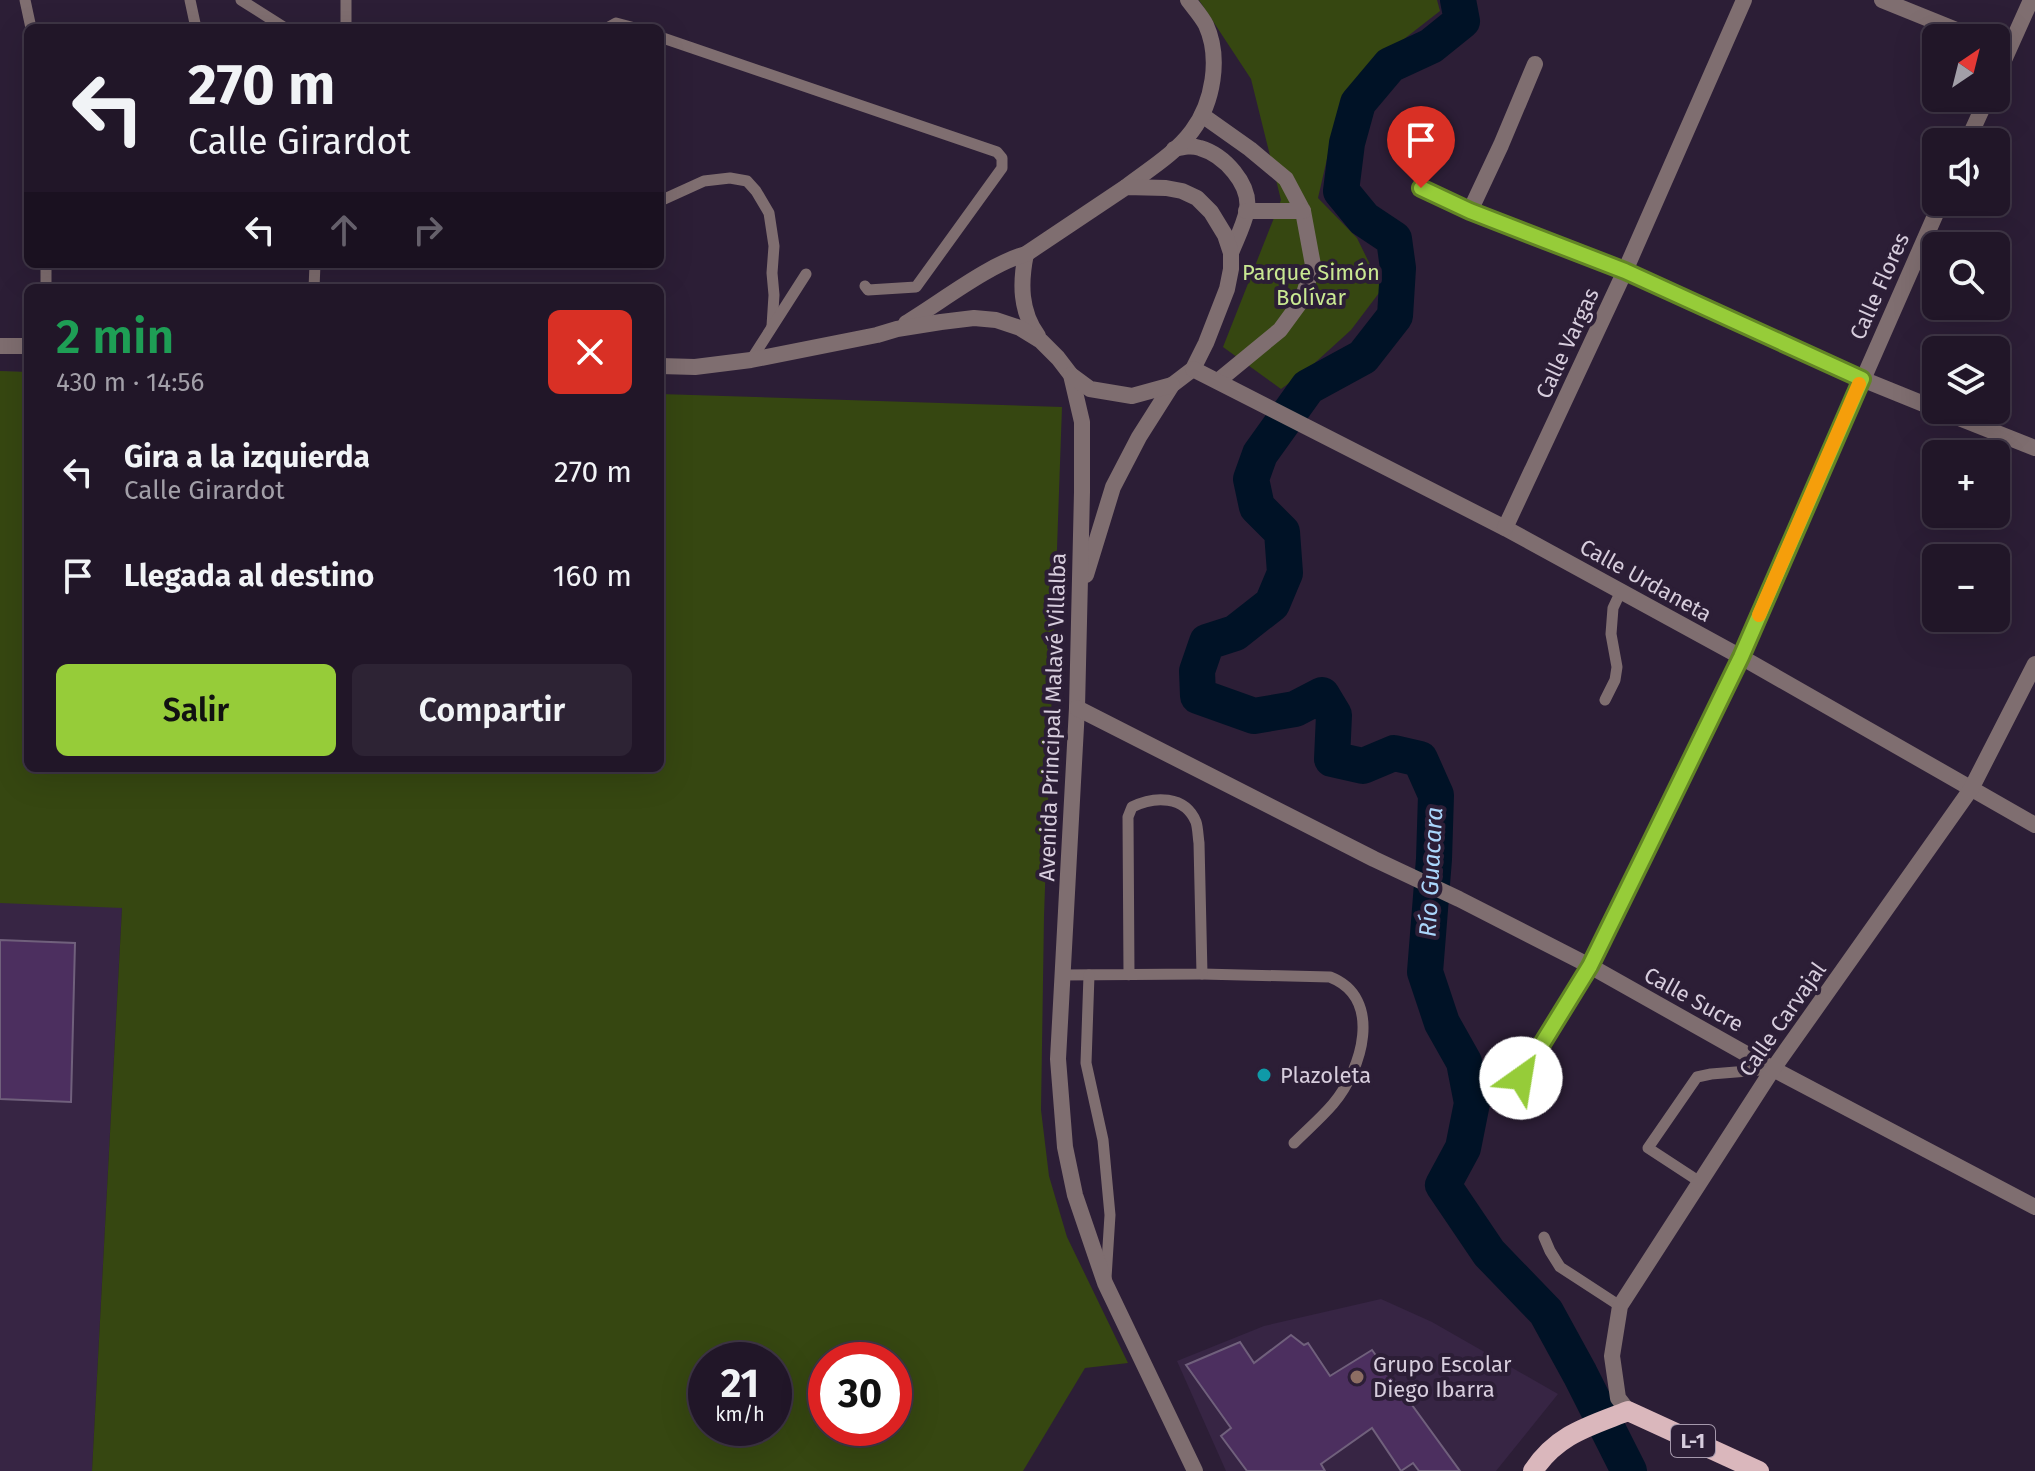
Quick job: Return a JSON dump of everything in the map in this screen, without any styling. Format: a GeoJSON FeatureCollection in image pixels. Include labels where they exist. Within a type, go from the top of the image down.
{"type":"FeatureCollection","features":[{"type":"Feature","properties":{"kind":"main road"},"geometry":{"type":"LineString","coordinates":[[1533,1471],[1553,1447],[1573,1432],[1621,1414]]}},
{"type":"Feature","properties":{"kind":"main road","name":"L-1"},"geometry":{"type":"LineString","coordinates":[[1621,1414],[1759,1471]]}},
{"type":"Feature","properties":{"kind":"street"},"geometry":{"type":"LineString","coordinates":[[897,329],[972,281],[1014,257],[1026,254],[1126,187],[1191,132],[1202,115],[1214,66],[1212,45],[1205,24],[1188,0]]}},
{"type":"Feature","properties":{"kind":"street","name":"Calle Vargas"},"geometry":{"type":"LineString","coordinates":[[1505,528],[1625,271],[1744,0]]}},
{"type":"Feature","properties":{"kind":"street"},"geometry":{"type":"LineString","coordinates":[[1882,0],[1941,24]]}},
{"type":"Feature","properties":{"kind":"street"},"geometry":{"type":"LineString","coordinates":[[2010,35],[2031,0]]}},
{"type":"Feature","properties":{"kind":"street"},"geometry":{"type":"LineString","coordinates":[[1470,211],[1535,64]]}},
{"type":"Feature","properties":{"kind":"street"},"geometry":{"type":"LineString","coordinates":[[1202,115],[1286,179],[1303,211],[1313,265],[1302,300],[1280,330],[1224,384]]}},
{"type":"Feature","properties":{"kind":"street"},"geometry":{"type":"LineString","coordinates":[[1174,149],[1188,146],[1201,148],[1220,159],[1242,184],[1247,198],[1246,211],[1231,253]]}},
{"type":"Feature","properties":{"kind":"street"},"geometry":{"type":"LineString","coordinates":[[1081,591],[1113,487],[1139,437],[1172,385],[1193,369],[1227,289],[1231,269],[1231,253],[1225,235],[1211,212],[1197,198],[1182,191],[1126,187]]}},
{"type":"Feature","properties":{"kind":"street"},"geometry":{"type":"LineString","coordinates":[[1421,188],[1470,211],[1625,271],[1862,379],[1922,403]]}},
{"type":"Feature","properties":{"kind":"street"},"geometry":{"type":"LineString","coordinates":[[1246,211],[1303,211]]}},
{"type":"Feature","properties":{"kind":"street","name":"Calle Flores"},"geometry":{"type":"LineString","coordinates":[[1521,1078],[1590,966],[1741,657],[1935,216]]}},
{"type":"Feature","properties":{"kind":"street"},"geometry":{"type":"LineString","coordinates":[[1026,254],[1023,271],[1024,311],[1041,341]]}},
{"type":"Feature","properties":{"kind":"street","name":"Avenida Principal Malavé Villalba"},"geometry":{"type":"LineString","coordinates":[[664,366],[695,367],[751,360],[897,329],[974,318],[996,320],[1020,328],[1041,341],[1071,375],[1082,422],[1081,591],[1058,1059],[1065,1147],[1075,1195],[1105,1283],[1195,1471]]}},
{"type":"Feature","properties":{"kind":"street"},"geometry":{"type":"LineString","coordinates":[[0,346],[24,346]]}},
{"type":"Feature","properties":{"kind":"street","name":"Calle Urdaneta"},"geometry":{"type":"LineString","coordinates":[[1193,369],[1505,528],[1741,657],[2035,825]]}},
{"type":"Feature","properties":{"kind":"street"},"geometry":{"type":"LineString","coordinates":[[1071,375],[1090,389],[1132,396],[1172,385]]}},
{"type":"Feature","properties":{"kind":"street"},"geometry":{"type":"LineString","coordinates":[[1975,424],[2035,448]]}},
{"type":"Feature","properties":{"kind":"street","name":"Calle Carvajal"},"geometry":{"type":"LineString","coordinates":[[1621,1414],[1612,1356],[1620,1306],[1773,1069],[1971,789],[2035,664]]}},
{"type":"Feature","properties":{"kind":"street","name":"Calle Sucre"},"geometry":{"type":"LineString","coordinates":[[1077,708],[1590,966],[1773,1069],[2035,1207]]}},
{"type":"Feature","properties":{"kind":"lane"},"geometry":{"type":"LineString","coordinates":[[25,0],[30,24]]}},
{"type":"Feature","properties":{"kind":"lane"},"geometry":{"type":"LineString","coordinates":[[190,0],[195,24]]}},
{"type":"Feature","properties":{"kind":"lane"},"geometry":{"type":"LineString","coordinates":[[241,0],[279,24]]}},
{"type":"Feature","properties":{"kind":"lane"},"geometry":{"type":"LineString","coordinates":[[346,0],[346,24]]}},
{"type":"Feature","properties":{"kind":"lane"},"geometry":{"type":"LineString","coordinates":[[664,38],[997,152],[1002,158],[1002,168],[916,287],[868,290],[865,286]]}},
{"type":"Feature","properties":{"kind":"lane"},"geometry":{"type":"LineString","coordinates":[[664,199],[704,181],[730,178],[747,181],[756,191],[769,213],[774,246],[772,326]]}},
{"type":"Feature","properties":{"kind":"lane"},"geometry":{"type":"LineString","coordinates":[[751,360],[806,274]]}},
{"type":"Feature","properties":{"kind":"lane"},"geometry":{"type":"LineString","coordinates":[[1605,700],[1615,680],[1617,667],[1611,634],[1613,608],[1621,591]]}},
{"type":"Feature","properties":{"kind":"lane"},"geometry":{"type":"LineString","coordinates":[[1129,975],[1128,817],[1132,807],[1147,799],[1176,802],[1187,809],[1196,822],[1202,974]]}},
{"type":"Feature","properties":{"kind":"lane"},"geometry":{"type":"LineString","coordinates":[[1062,975],[1202,974],[1330,977],[1340,981],[1355,996],[1362,1010],[1364,1030],[1355,1069],[1335,1102],[1294,1143]]}},
{"type":"Feature","properties":{"kind":"lane"},"geometry":{"type":"LineString","coordinates":[[1089,975],[1086,1063],[1103,1140],[1110,1215],[1105,1283]]}},
{"type":"Feature","properties":{"kind":"lane"},"geometry":{"type":"LineString","coordinates":[[1700,1182],[1648,1148],[1697,1077],[1773,1069]]}},
{"type":"Feature","properties":{"kind":"lane"},"geometry":{"type":"LineString","coordinates":[[1544,1237],[1560,1267],[1620,1306]]}},
{"type":"Feature","properties":{"kind":"shaded area"},"geometry":{"type":"Polygon","coordinates":[[[0,371],[24,372],[24,772],[31,772],[122,907],[92,1471],[0,1471],[0,371]]]}},
{"type":"Feature","properties":{"kind":"shaded area","name":"Grupo Escolar Diego Ibarra"},"geometry":{"type":"Polygon","coordinates":[[[1381,1299],[1432,1322],[1558,1394],[1496,1471],[1226,1471],[1177,1361],[1264,1326],[1381,1299]]]}},
{"type":"Feature","properties":{"kind":"green space","name":"Parque Simón Bolívar"},"geometry":{"type":"Polygon","coordinates":[[[1199,0],[1437,0],[1440,11],[1381,57],[1346,92],[1318,198],[1357,238],[1382,289],[1351,330],[1281,389],[1223,347],[1281,200],[1251,79],[1199,0]]]}},
{"type":"Feature","properties":{"kind":"green space"},"geometry":{"type":"Polygon","coordinates":[[[0,371],[24,372],[24,772],[664,772],[664,394],[1062,407],[1044,916],[1041,1110],[1049,1176],[1067,1237],[1128,1363],[1085,1368],[1023,1471],[92,1471],[122,908],[0,903],[0,371]]]}},
{"type":"Feature","properties":{"kind":"building"},"geometry":{"type":"Polygon","coordinates":[[[0,940],[75,943],[71,1102],[0,1099],[0,940]]]}},
{"type":"Feature","properties":{"kind":"building"},"geometry":{"type":"Polygon","coordinates":[[[1291,1335],[1304,1345],[1308,1343],[1330,1376],[1372,1350],[1460,1471],[1419,1471],[1413,1463],[1401,1471],[1372,1428],[1321,1464],[1325,1471],[1247,1471],[1221,1436],[1231,1428],[1186,1365],[1240,1342],[1254,1363],[1291,1335]]]}},
{"type":"Feature","properties":{"kind":"waterway","name":"Río Guacara"},"geometry":{"type":"LineString","coordinates":[[1458,0],[1462,21],[1431,46],[1390,65],[1358,103],[1347,143],[1341,191],[1364,219],[1394,239],[1398,268],[1395,316],[1363,357],[1308,387],[1260,454],[1251,479],[1257,507],[1282,532],[1285,573],[1272,604],[1235,633],[1207,642],[1197,671],[1198,696],[1254,716],[1295,709],[1322,695],[1334,715],[1332,759],[1363,766],[1394,753],[1420,759],[1436,795],[1425,972],[1442,1023],[1464,1062],[1472,1103],[1463,1148],[1443,1185],[1489,1253],[1546,1312],[1629,1471]]}},
{"type":"Feature","properties":{"kind":"slow traffic"},"geometry":{"type":"LineString","coordinates":[[1759,615],[1859,384]]}},
{"type":"Feature","properties":{"kind":"place","name":"Plazoleta"},"geometry":{"type":"Point","coordinates":[1264,1075]}},
{"type":"Feature","properties":{"kind":"place","name":"Grupo Escolar Diego Ibarra"},"geometry":{"type":"Point","coordinates":[1357,1377]}},
{"type":"Feature","properties":{"kind":"route"},"geometry":{"type":"LineString","coordinates":[[1421,188],[1470,211],[1625,271],[1862,379],[1741,657],[1645,854],[1590,966],[1521,1078]]}}]}
